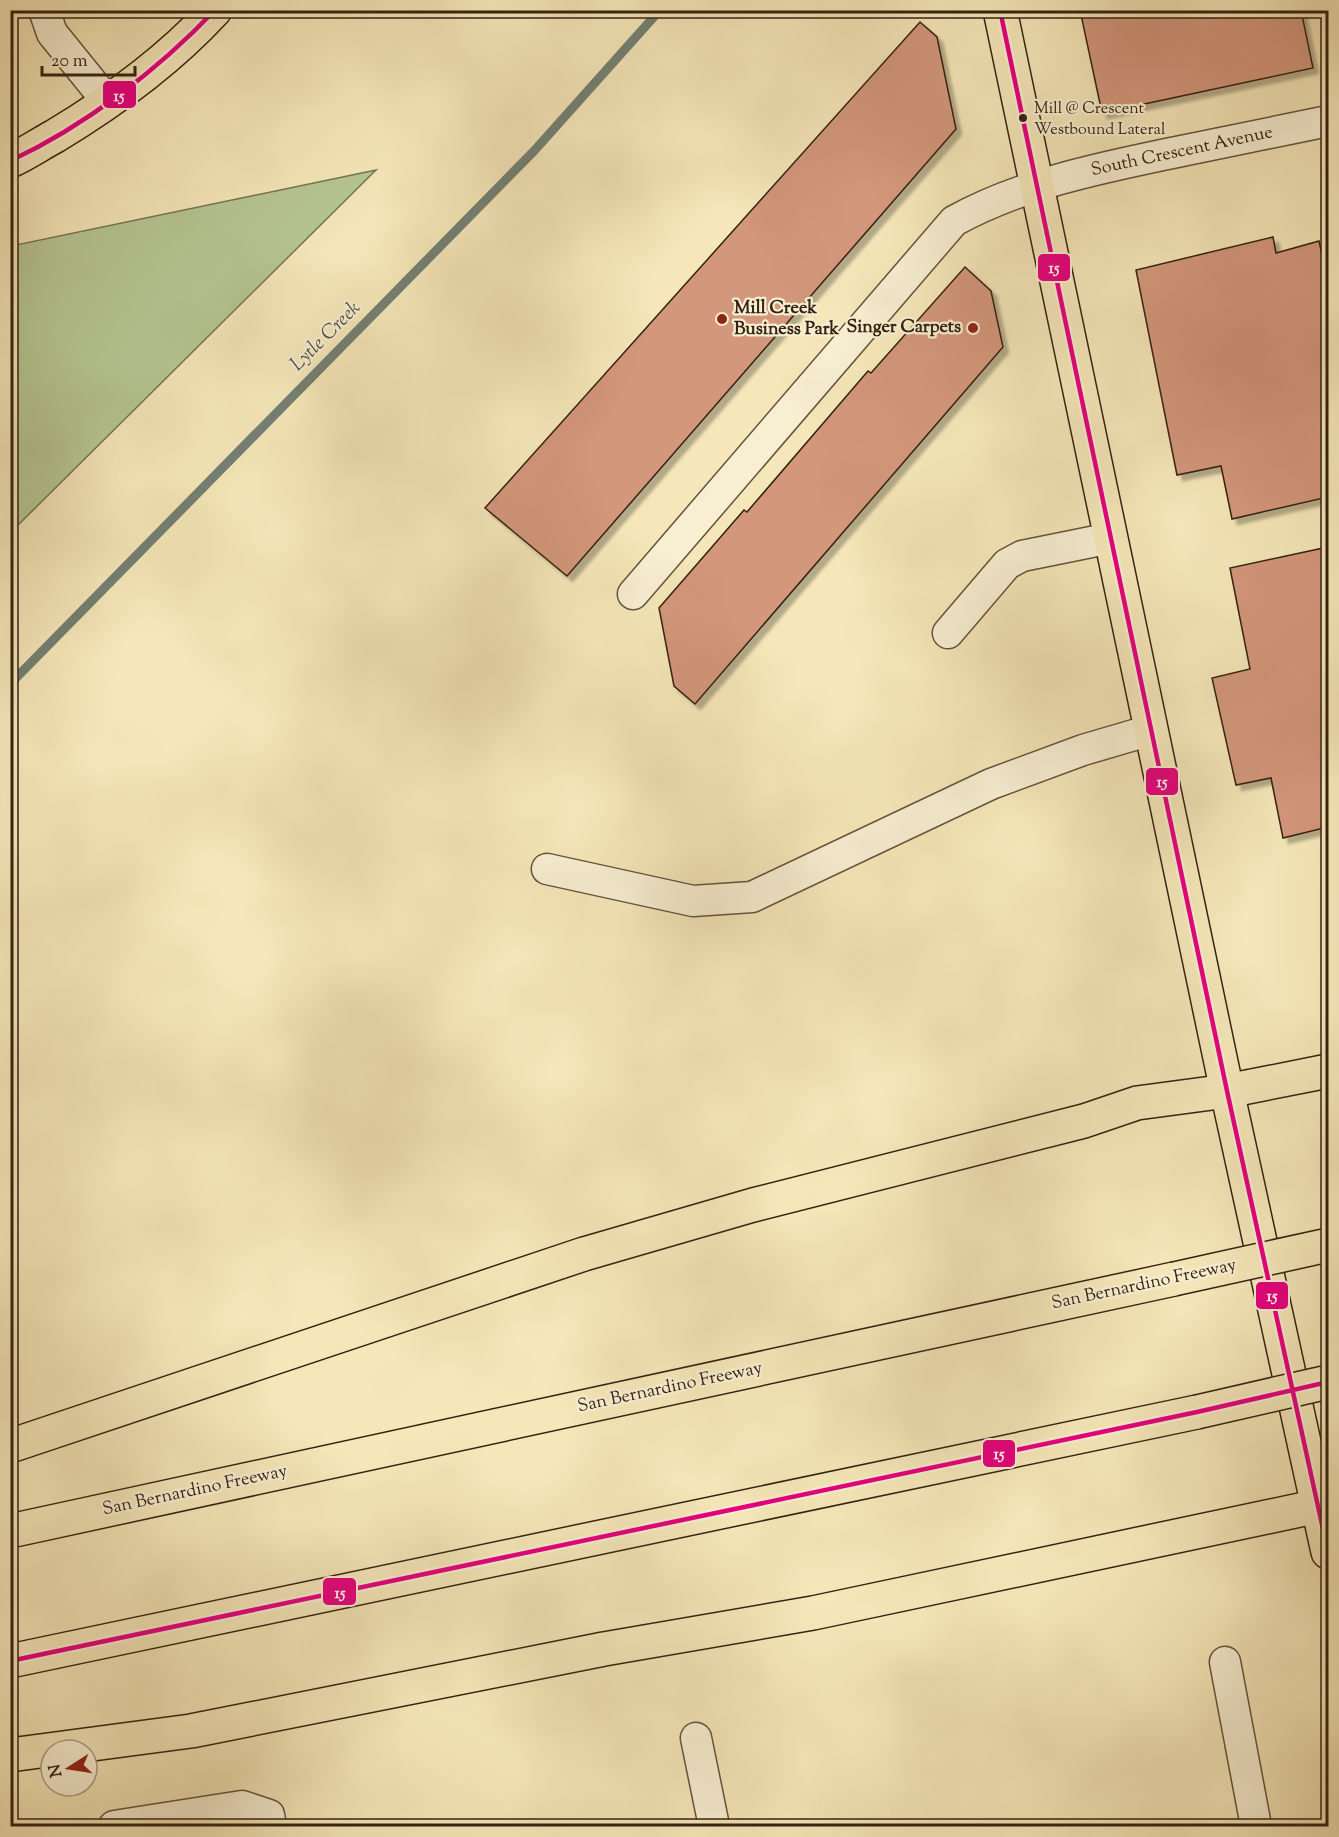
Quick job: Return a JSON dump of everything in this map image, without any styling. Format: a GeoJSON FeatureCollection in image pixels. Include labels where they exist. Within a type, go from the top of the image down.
{"type":"FeatureCollection","features":[{"type":"Feature","properties":{"kind":"main road"},"geometry":{"type":"LineString","coordinates":[[10,161],[79,122],[138,80],[191,36],[215,10]]}},
{"type":"Feature","properties":{"kind":"main road"},"geometry":{"type":"LineString","coordinates":[[1000,10],[1227,1091],[1324,1505],[1329,1552]]}},
{"type":"Feature","properties":{"kind":"main road"},"geometry":{"type":"LineString","coordinates":[[10,1446],[618,1244],[753,1205],[1084,1121],[1137,1103],[1227,1091],[1329,1071]]}},
{"type":"Feature","properties":{"kind":"main road","name":"San Bernardino Freeway"},"geometry":{"type":"LineString","coordinates":[[10,1531],[1329,1245]]}},
{"type":"Feature","properties":{"kind":"main road"},"geometry":{"type":"LineString","coordinates":[[10,1661],[1197,1412],[1329,1382]]}},
{"type":"Feature","properties":{"kind":"main road"},"geometry":{"type":"LineString","coordinates":[[10,1755],[191,1731],[604,1649],[813,1613],[1324,1505]]}},
{"type":"Feature","properties":{"kind":"street"},"geometry":{"type":"LineString","coordinates":[[44,10],[52,33],[107,101]]}},
{"type":"Feature","properties":{"kind":"street","name":"South Crescent Avenue"},"geometry":{"type":"LineString","coordinates":[[633,594],[954,221],[976,209],[1036,187],[1097,169],[1329,121]]}},
{"type":"Feature","properties":{"kind":"street"},"geometry":{"type":"LineString","coordinates":[[948,633],[1008,564],[1022,556],[1111,538]]}},
{"type":"Feature","properties":{"kind":"street"},"geometry":{"type":"LineString","coordinates":[[547,869],[693,901],[752,897],[991,784],[1083,750],[1151,730]]}},
{"type":"Feature","properties":{"kind":"street"},"geometry":{"type":"LineString","coordinates":[[1225,1662],[1257,1827]]}},
{"type":"Feature","properties":{"kind":"street"},"geometry":{"type":"LineString","coordinates":[[696,1738],[714,1827]]}},
{"type":"Feature","properties":{"kind":"street"},"geometry":{"type":"LineString","coordinates":[[114,1827],[242,1806],[269,1815],[271,1827]]}},
{"type":"Feature","properties":{"kind":"green space"},"geometry":{"type":"Polygon","coordinates":[[[376,170],[11,532],[11,246],[376,170]]]}},
{"type":"Feature","properties":{"kind":"building"},"geometry":{"type":"Polygon","coordinates":[[[1080,10],[1301,10],[1313,68],[1102,113],[1080,10]]]}},
{"type":"Feature","properties":{"kind":"building","name":"Mill Creek Business Park"},"geometry":{"type":"Polygon","coordinates":[[[920,22],[937,37],[956,129],[567,576],[485,508],[920,22]]]}},
{"type":"Feature","properties":{"kind":"building"},"geometry":{"type":"Polygon","coordinates":[[[1273,237],[1276,253],[1319,241],[1328,284],[1328,497],[1232,519],[1221,466],[1177,475],[1136,270],[1273,237]]]}},
{"type":"Feature","properties":{"kind":"building"},"geometry":{"type":"Polygon","coordinates":[[[965,267],[991,291],[1003,347],[695,704],[674,686],[659,608],[744,510],[747,512],[868,371],[871,373],[965,267]]]}},
{"type":"Feature","properties":{"kind":"building"},"geometry":{"type":"Polygon","coordinates":[[[1328,547],[1328,827],[1283,838],[1271,778],[1236,785],[1212,678],[1250,669],[1230,568],[1328,547]]]}},
{"type":"Feature","properties":{"kind":"waterway","name":"Lytle Creek"},"geometry":{"type":"LineString","coordinates":[[10,684],[534,151],[660,10]]}},
{"type":"Feature","properties":{"kind":"transit line","name":"15"},"geometry":{"type":"LineString","coordinates":[[10,161],[66,131],[119,95],[169,54],[215,10]]}},
{"type":"Feature","properties":{"kind":"transit line","name":"15"},"geometry":{"type":"LineString","coordinates":[[1000,10],[1227,1091],[1328,1552]]}},
{"type":"Feature","properties":{"kind":"transit line","name":"15"},"geometry":{"type":"LineString","coordinates":[[10,1661],[1197,1412],[1328,1382]]}},
{"type":"Feature","properties":{"kind":"place","name":"Mill @ Crescent Westbound Lateral"},"geometry":{"type":"Point","coordinates":[1023,118]}},
{"type":"Feature","properties":{"kind":"place","name":"Mill Creek Business Park"},"geometry":{"type":"Point","coordinates":[722,319]}},
{"type":"Feature","properties":{"kind":"place","name":"Singer Carpets"},"geometry":{"type":"Point","coordinates":[973,328]}}]}
